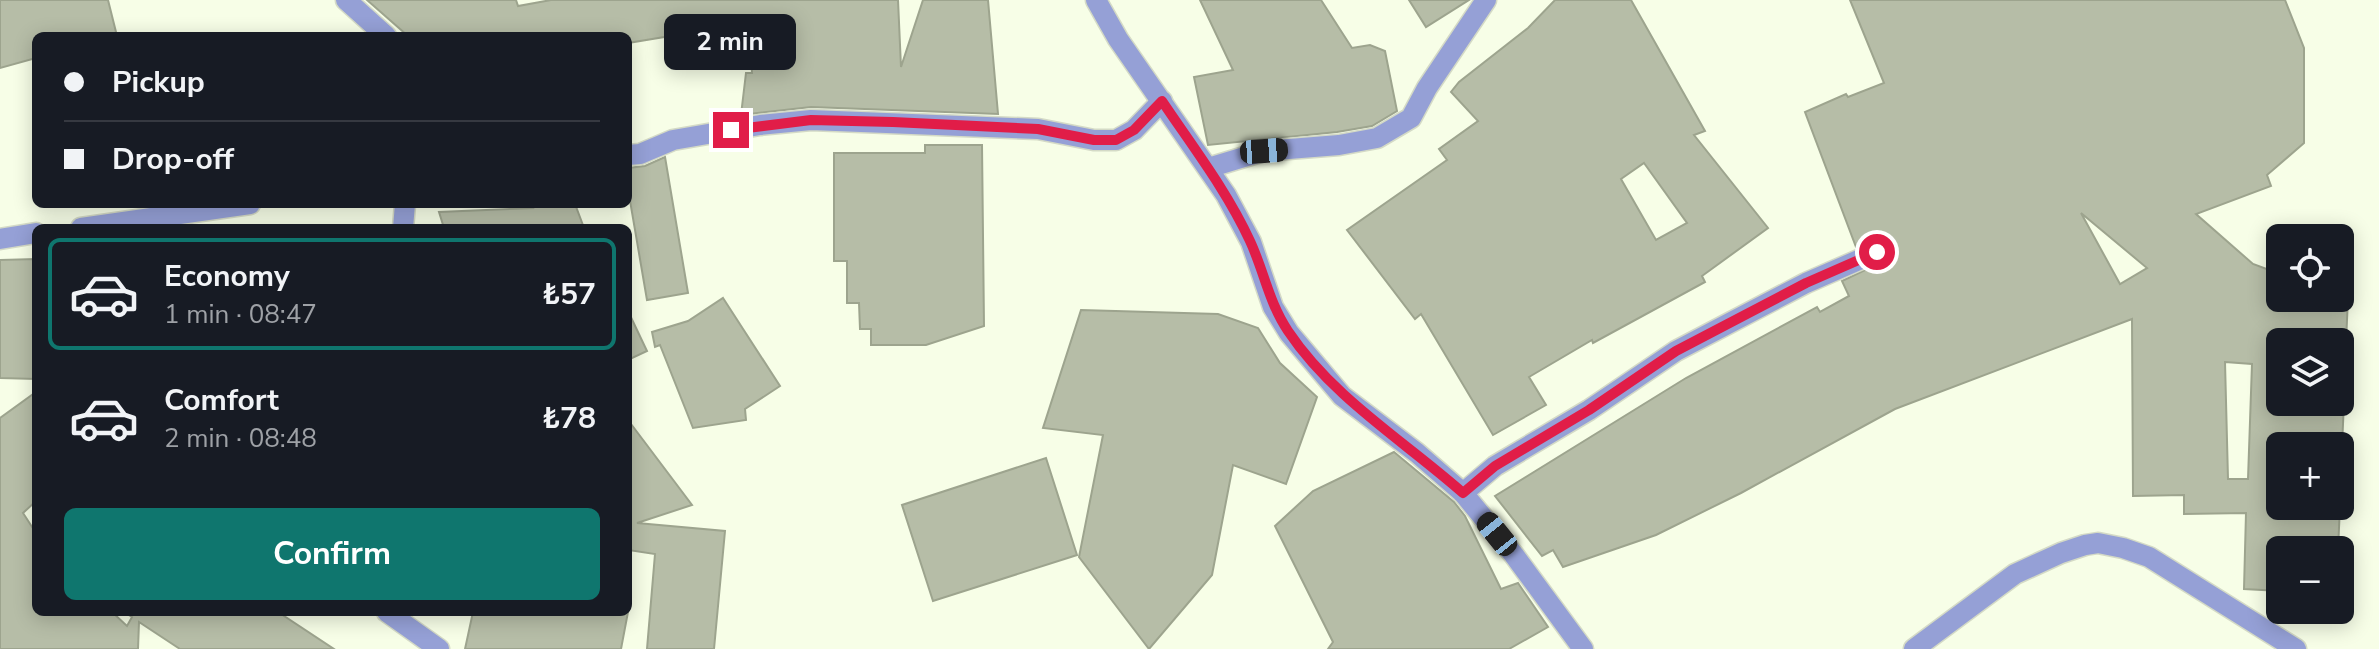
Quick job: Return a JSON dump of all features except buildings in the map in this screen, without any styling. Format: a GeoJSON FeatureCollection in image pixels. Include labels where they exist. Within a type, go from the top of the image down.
{"type":"FeatureCollection","features":[{"type":"Feature","properties":{"kind":"street"},"geometry":{"type":"LineString","coordinates":[[346,0],[382,32]]}},
{"type":"Feature","properties":{"kind":"street"},"geometry":{"type":"LineString","coordinates":[[1096,0],[1118,39],[1226,195],[1251,242],[1273,307],[1289,333],[1342,396],[1417,453],[1463,493],[1514,555],[1583,649]]}},
{"type":"Feature","properties":{"kind":"street"},"geometry":{"type":"LineString","coordinates":[[1208,168],[1264,151],[1339,145],[1377,138],[1400,125],[1411,118],[1427,88],[1486,0]]}},
{"type":"Feature","properties":{"kind":"street"},"geometry":{"type":"LineString","coordinates":[[632,155],[673,140],[811,120],[1038,129],[1094,140],[1116,140],[1134,130],[1162,101]]}},
{"type":"Feature","properties":{"kind":"street"},"geometry":{"type":"LineString","coordinates":[[109,224],[222,208]]}},
{"type":"Feature","properties":{"kind":"street"},"geometry":{"type":"LineString","coordinates":[[0,239],[32,234]]}},
{"type":"Feature","properties":{"kind":"street"},"geometry":{"type":"LineString","coordinates":[[1463,493],[1495,466],[1589,410],[1676,351],[1806,283],[1877,252]]}},
{"type":"Feature","properties":{"kind":"street"},"geometry":{"type":"LineString","coordinates":[[1914,649],[2015,574],[2073,549],[2098,543],[2149,557],[2296,649]]}},
{"type":"Feature","properties":{"kind":"street"},"geometry":{"type":"LineString","coordinates":[[393,616],[439,649]]}},
{"type":"Feature","properties":{"kind":"route"},"geometry":{"type":"LineString","coordinates":[[731,130],[811,120],[893,122],[1038,129],[1094,140],[1116,140],[1134,130],[1162,101],[1226,195],[1251,242],[1273,307],[1289,333],[1342,396],[1417,453],[1463,493],[1495,466],[1589,410],[1676,351],[1806,283],[1877,252]]}}]}
